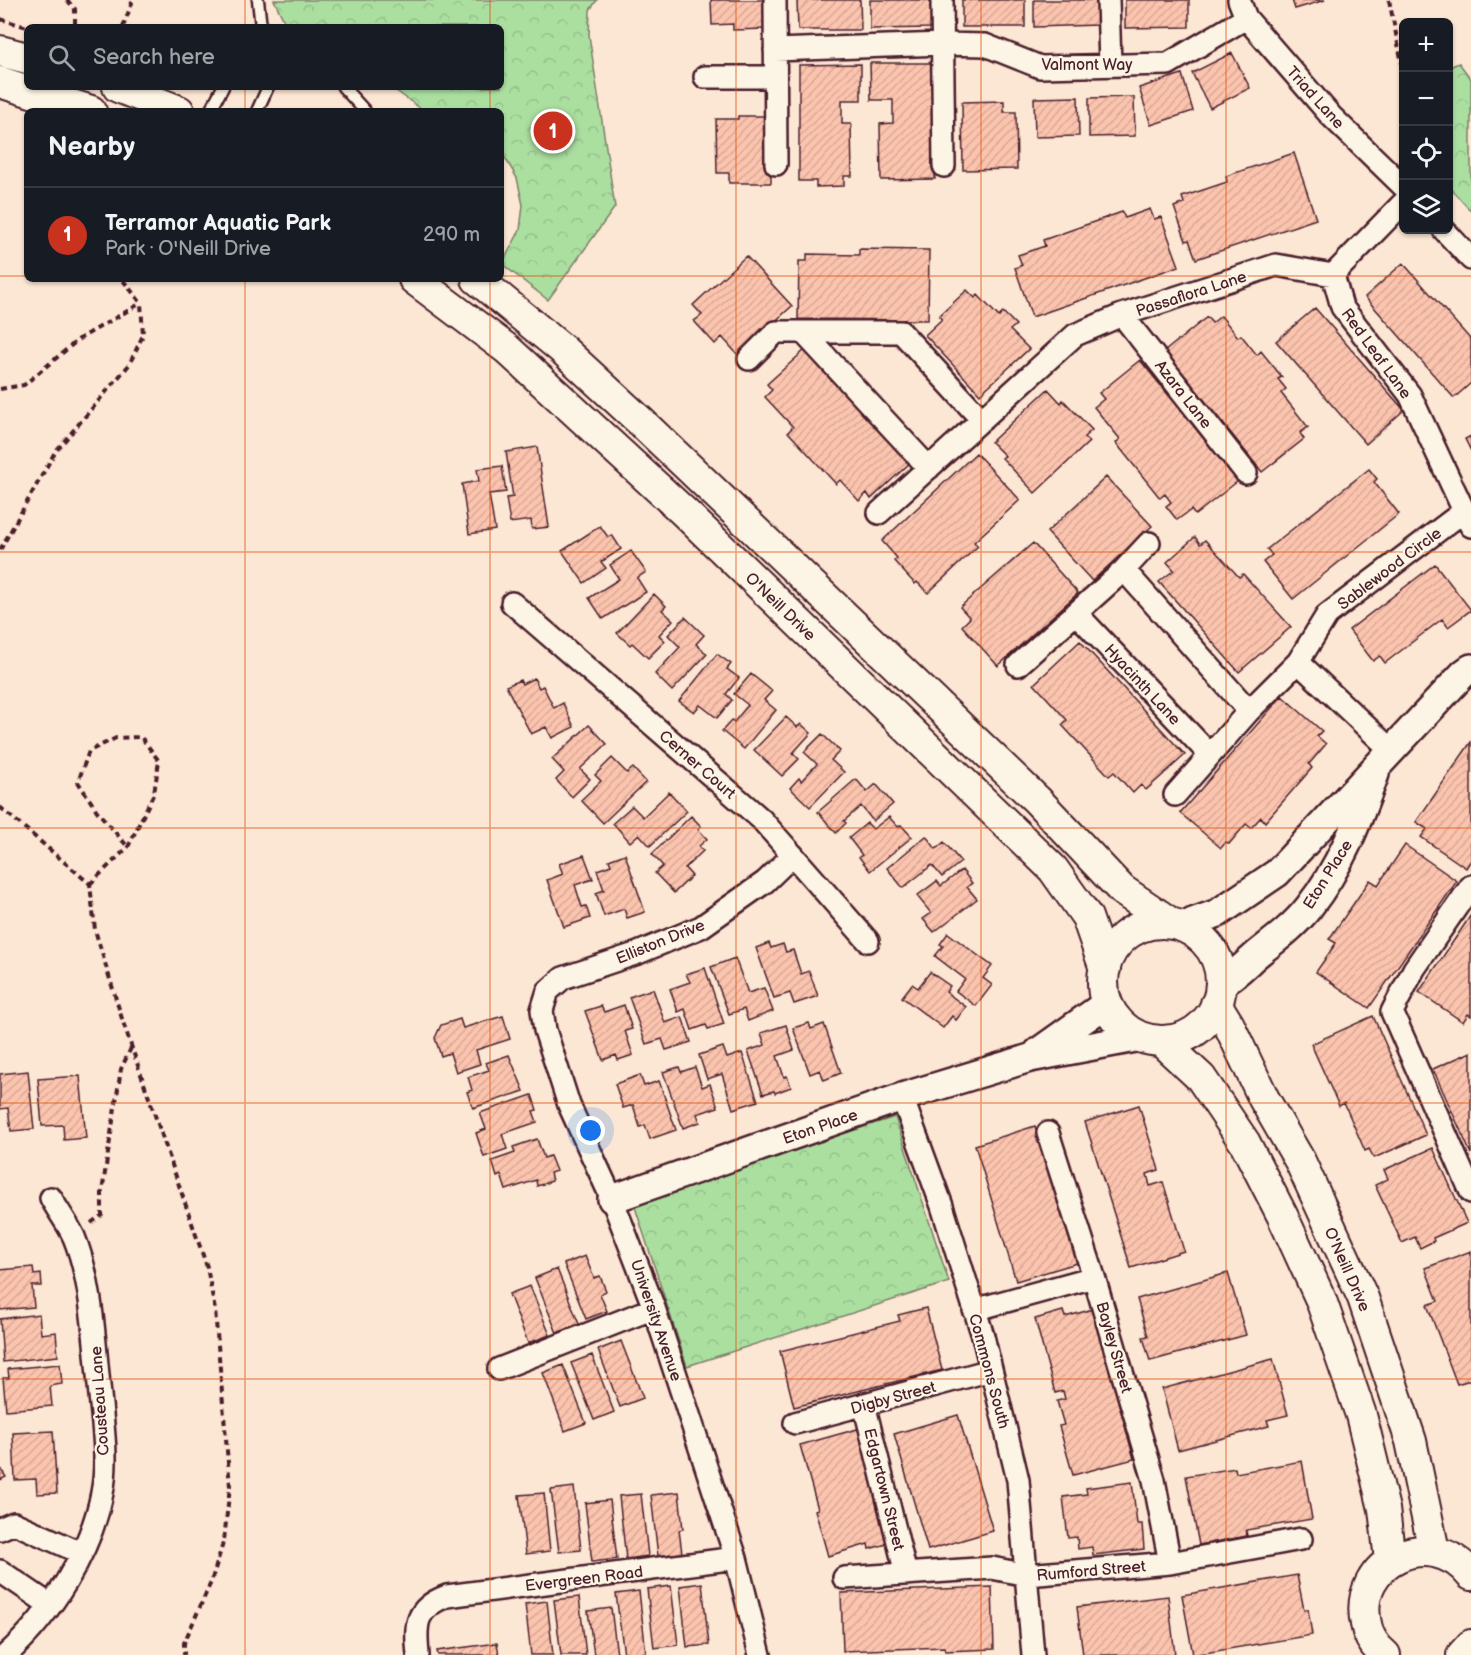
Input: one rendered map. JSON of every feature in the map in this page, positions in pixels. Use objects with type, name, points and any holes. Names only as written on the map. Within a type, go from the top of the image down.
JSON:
[{"type":"main road","points":[[0,51],[24,57]]},
{"type":"main road","points":[[0,81],[24,89]]},
{"type":"main road","points":[[27,90],[82,108]]},
{"type":"main road","points":[[126,90],[171,108]]},
{"type":"main road","name":"O'Neill Drive","points":[[418,282],[507,349],[558,395],[684,512],[1053,869],[1087,917],[1105,969],[1103,983],[1107,1004]]},
{"type":"main road","name":"O'Neill Drive","points":[[481,282],[562,349],[639,420],[1037,800],[1122,890],[1178,926],[1203,939],[1211,949],[1219,964],[1219,993],[1229,1025],[1264,1099],[1300,1161],[1363,1298],[1411,1441],[1434,1551]]},
{"type":"main road","points":[[1105,969],[1112,951],[1125,937],[1146,925],[1178,926]]},
{"type":"main road","points":[[1151,1039],[1180,1038],[1196,1031],[1204,1024],[1219,993]]},
{"type":"main road","points":[[1107,1004],[1115,1017],[1131,1032],[1151,1039],[1201,1078],[1245,1143],[1282,1215],[1321,1300],[1360,1415],[1384,1509],[1390,1560]]},
{"type":"main road","points":[[1385,1655],[1368,1633],[1363,1613],[1366,1593],[1375,1575],[1390,1560],[1419,1550],[1434,1551],[1450,1557],[1469,1569]]},
{"type":"street","points":[[775,0],[776,164]]},
{"type":"street","points":[[942,0],[944,166]]},
{"type":"street","points":[[1108,0],[1110,65]]},
{"type":"street","name":"Valmont Way","points":[[775,50],[943,44],[986,45],[1040,67],[1168,64],[1243,9]]},
{"type":"street","name":"Triad Lane","points":[[1243,9],[1331,116],[1399,182]]},
{"type":"street","points":[[705,77],[775,77]]},
{"type":"street","points":[[1333,275],[1399,207]]},
{"type":"street","points":[[1448,234],[1471,259]]},
{"type":"street","name":"Passaflora Lane","points":[[879,513],[1075,335],[1122,315],[1276,265],[1333,275]]},
{"type":"street","name":"Red Leaf Lane","points":[[1333,275],[1341,307],[1410,396],[1468,519]]},
{"type":"street","name":"Azara Lane","points":[[1122,315],[1246,473]]},
{"type":"street","points":[[749,359],[776,332],[901,332],[982,420]]},
{"type":"street","points":[[803,332],[929,468]]},
{"type":"street","name":"Sablewood Circle","points":[[1175,795],[1249,711],[1298,662],[1327,615],[1468,519]]},
{"type":"street","points":[[1018,665],[1124,570],[1149,543]]},
{"type":"street","points":[[1124,570],[1249,711]]},
{"type":"street","name":"Cerner Court","points":[[512,603],[760,819],[868,941]]},
{"type":"street","name":"Hyacinth Lane","points":[[1076,613],[1210,754]]},
{"type":"street","points":[[1298,662],[1384,759]]},
{"type":"street","name":"Eton Place","points":[[1178,926],[1218,913],[1277,873],[1471,668]]},
{"type":"street","name":"Eton Place","points":[[1219,993],[1232,977],[1259,952],[1280,937],[1309,908],[1356,826],[1384,759]]},
{"type":"street","name":"Elliston Drive","points":[[548,991],[563,978],[638,953],[701,927],[765,882],[794,855]]},
{"type":"street","points":[[1471,886],[1414,969],[1392,1012],[1471,1192]]},
{"type":"street","name":"University Avenue","points":[[548,991],[542,1010],[545,1030],[569,1105],[612,1199],[654,1308],[736,1558],[760,1655]]},
{"type":"street","name":"Eton Place","points":[[1030,1058],[1107,1004]]},
{"type":"street","name":"Eton Place","points":[[612,1199],[902,1097],[1030,1058],[1151,1039]]},
{"type":"street","name":"Commons South","points":[[902,1097],[942,1206],[974,1310],[1018,1480],[1033,1655]]},
{"type":"street","name":"Bayley Street","points":[[1048,1133],[1094,1277],[1154,1480],[1170,1563]]},
{"type":"street","name":"Cousteau Lane","points":[[6,1655],[25,1638],[67,1581],[93,1526],[103,1492],[105,1442],[95,1342],[84,1271],[73,1237],[51,1198]]},
{"type":"street","points":[[974,1310],[1094,1277]]},
{"type":"street","points":[[498,1369],[654,1308]]},
{"type":"street","name":"Digby Street","points":[[795,1423],[991,1371]]},
{"type":"street","name":"Edgartown Street","points":[[864,1404],[906,1574]]},
{"type":"street","points":[[0,1528],[14,1523],[81,1553]]},
{"type":"street","name":"Rumford Street","points":[[843,1578],[992,1568],[1027,1575],[1170,1563],[1301,1539]]},
{"type":"street","name":"Evergreen Road","points":[[418,1655],[416,1634],[420,1614],[432,1602],[447,1596],[736,1558]]},
{"type":"street","points":[[0,1571],[50,1605]]},
{"type":"lane","points":[[258,0],[261,24]]},
{"type":"lane","points":[[212,108],[221,90]]},
{"type":"lane","points":[[258,108],[267,90]]},
{"type":"lane","points":[[346,90],[362,108]]},
{"type":"path","points":[[67,0],[75,9],[75,24]]},
{"type":"path","points":[[124,24],[133,0]]},
{"type":"path","points":[[1389,0],[1404,72]]},
{"type":"path","points":[[0,19],[24,26]]},
{"type":"path","points":[[0,550],[55,452],[129,365],[143,335],[141,303],[124,282]]},
{"type":"path","points":[[0,389],[24,385],[79,339],[141,303]]},
{"type":"path","points":[[90,884],[128,847],[154,793],[159,761],[141,737],[116,738],[89,751],[78,782],[98,811],[128,847]]},
{"type":"path","points":[[0,807],[90,884],[95,930],[131,1047],[207,1267],[216,1322],[230,1486],[224,1540],[211,1582],[184,1643],[184,1655]]},
{"type":"path","points":[[73,1237],[102,1215],[102,1192],[121,1069],[131,1047]]},
{"type":"green space","points":[[274,0],[597,0],[590,10],[589,35],[615,207],[548,300],[504,266],[504,260],[520,230],[523,205],[517,178],[504,156],[504,108],[420,108],[395,90],[504,90],[504,24],[286,24]]},
{"type":"green space","points":[[1459,63],[1471,79],[1471,211],[1453,191],[1453,65]]},
{"type":"green space","points":[[895,1117],[949,1282],[687,1366],[633,1201]]},
{"type":"building","points":[[711,0],[765,0],[765,29],[733,30],[733,24],[712,25]]},
{"type":"building","points":[[797,0],[860,0],[861,30],[798,30]]},
{"type":"building","points":[[870,0],[932,0],[933,28],[870,29]]},
{"type":"building","points":[[962,0],[1025,0],[1025,27],[962,27]]},
{"type":"building","points":[[1034,0],[1097,0],[1098,25],[1034,27]]},
{"type":"building","points":[[1125,0],[1189,0],[1189,27],[1125,28]]},
{"type":"building","points":[[1292,0],[1325,0],[1295,9]]},
{"type":"building","points":[[1232,53],[1250,88],[1210,108],[1192,73]]},
{"type":"building","points":[[870,63],[933,63],[935,179],[881,180],[880,124],[893,123],[893,100],[871,100]]},
{"type":"building","points":[[861,64],[861,100],[842,100],[842,124],[851,124],[852,176],[844,176],[844,186],[816,187],[816,181],[799,181],[799,65]]},
{"type":"building","points":[[1182,74],[1193,111],[1151,125],[1139,88]]},
{"type":"building","points":[[1078,97],[1079,136],[1035,137],[1034,98]]},
{"type":"building","points":[[1134,97],[1135,136],[1089,137],[1089,98]]},
{"type":"building","points":[[1004,101],[1004,112],[1016,112],[1017,169],[963,170],[962,102]]},
{"type":"building","points":[[738,116],[770,116],[771,183],[729,183],[729,173],[717,173],[716,119],[738,119]]},
{"type":"building","points":[[1294,153],[1316,219],[1196,259],[1189,240],[1186,241],[1174,207],[1184,203],[1182,197],[1227,182],[1226,176]]},
{"type":"building","points":[[1150,209],[1154,219],[1161,217],[1179,266],[1032,317],[1015,268],[1022,265],[1018,255],[1045,246],[1043,240],[1122,212],[1125,218]]},
{"type":"building","points":[[859,249],[929,250],[928,320],[798,319],[799,261],[807,261],[807,254],[859,255]]},
{"type":"building","points":[[746,256],[792,306],[738,355],[722,337],[715,344],[694,321],[702,315],[693,305]]},
{"type":"building","points":[[1403,263],[1471,340],[1471,383],[1454,398],[1365,297]]},
{"type":"building","points":[[967,290],[975,298],[978,295],[999,317],[1003,312],[1016,325],[1010,330],[1029,349],[980,394],[925,335],[942,319],[939,316]]},
{"type":"building","points":[[1315,308],[1404,410],[1366,444],[1276,341]]},
{"type":"building","points":[[1221,316],[1238,337],[1241,335],[1257,355],[1261,351],[1282,377],[1278,379],[1286,389],[1281,393],[1308,427],[1300,433],[1304,439],[1262,472],[1165,351],[1207,317],[1212,323]]},
{"type":"building","points":[[806,349],[911,462],[871,499],[867,493],[859,501],[840,480],[836,484],[788,432],[793,427],[765,397],[772,390],[767,384]]},
{"type":"building","points":[[1140,360],[1238,481],[1195,515],[1191,510],[1177,520],[1166,506],[1171,502],[1165,494],[1160,498],[1116,443],[1120,439],[1094,407],[1104,399],[1099,393]]},
{"type":"building","points":[[1048,389],[1061,403],[1063,400],[1092,430],[1084,437],[1089,442],[1035,493],[1002,458],[1005,456],[991,442]]},
{"type":"building","points":[[1471,436],[1471,451],[1465,439]]},
{"type":"building","points":[[537,447],[549,527],[532,529],[531,520],[510,523],[506,498],[513,497],[506,452]]},
{"type":"building","points":[[976,453],[1020,500],[974,542],[978,546],[928,593],[917,582],[915,584],[894,561],[897,558],[882,541]]},
{"type":"building","points":[[502,466],[506,492],[489,494],[495,530],[469,534],[462,484],[479,481],[477,469]]},
{"type":"building","points":[[1369,469],[1377,479],[1374,482],[1399,514],[1293,599],[1263,562],[1272,555],[1267,549]]},
{"type":"building","points":[[1106,477],[1152,526],[1092,581],[1047,532]]},
{"type":"building","points":[[600,526],[608,537],[612,535],[621,549],[601,562],[606,568],[584,583],[562,551]]},
{"type":"building","points":[[1195,537],[1200,544],[1205,540],[1239,577],[1243,574],[1291,627],[1239,672],[1159,582],[1174,570],[1167,562]]},
{"type":"building","points":[[1033,543],[1078,593],[998,666],[962,626],[970,618],[960,607]]},
{"type":"building","points":[[631,551],[646,572],[637,578],[646,592],[603,619],[589,598],[619,579],[610,565]]},
{"type":"building","points":[[1435,564],[1471,610],[1448,627],[1442,619],[1385,663],[1380,656],[1373,661],[1349,630]]},
{"type":"building","points":[[654,594],[666,606],[662,610],[673,620],[659,635],[665,641],[648,658],[617,633]]},
{"type":"building","points":[[685,617],[704,635],[696,644],[707,654],[672,691],[655,674],[680,647],[668,635]]},
{"type":"building","points":[[1080,641],[1185,755],[1146,790],[1141,785],[1133,793],[1114,772],[1109,776],[1062,725],[1067,720],[1034,684]]},
{"type":"building","points":[[717,654],[731,664],[727,669],[739,678],[726,694],[732,700],[717,718],[700,705],[694,712],[679,701]]},
{"type":"building","points":[[751,674],[772,691],[764,700],[776,710],[744,749],[722,731],[732,720],[734,722],[748,705],[734,694]]},
{"type":"building","points":[[534,678],[539,688],[543,686],[554,708],[563,703],[574,727],[552,738],[546,727],[531,734],[506,686],[520,680],[522,684]]},
{"type":"building","points":[[1282,696],[1322,731],[1317,736],[1326,744],[1309,764],[1312,768],[1265,822],[1261,817],[1251,828],[1246,824],[1229,844],[1226,842],[1221,848],[1180,813]]},
{"type":"building","points":[[786,717],[797,727],[801,724],[811,733],[793,753],[799,759],[782,776],[754,750]]},
{"type":"building","points":[[589,725],[607,744],[580,769],[590,779],[572,797],[556,780],[564,772],[552,759]]},
{"type":"building","points":[[822,734],[840,751],[831,760],[844,772],[810,807],[790,788],[799,778],[801,781],[817,764],[804,752]]},
{"type":"building","points":[[1471,742],[1471,860],[1466,868],[1421,837],[1427,829],[1416,822]]},
{"type":"building","points":[[612,758],[627,773],[633,768],[646,782],[603,823],[581,800],[601,781],[595,775]]},
{"type":"building","points":[[856,779],[867,792],[876,784],[893,804],[873,821],[861,806],[844,821],[846,823],[836,833],[818,812]]},
{"type":"building","points":[[669,792],[687,811],[650,846],[639,834],[630,842],[613,823],[632,806],[643,817]]},
{"type":"building","points":[[691,816],[701,826],[698,829],[707,839],[699,846],[703,851],[685,868],[692,876],[674,893],[655,873],[663,866],[652,854]]},
{"type":"building","points":[[889,817],[898,827],[901,825],[912,837],[870,871],[859,857],[862,855],[849,838],[867,823],[873,829]]},
{"type":"building","points":[[926,836],[936,849],[944,842],[961,862],[942,877],[932,865],[903,888],[887,868]]},
{"type":"building","points":[[1405,845],[1457,881],[1369,1008],[1316,972],[1336,943],[1329,939],[1370,880],[1378,885]]},
{"type":"building","points":[[625,854],[645,912],[627,918],[624,909],[604,916],[596,893],[604,890],[597,870],[611,865],[609,860]]},
{"type":"building","points":[[584,855],[593,879],[575,885],[582,907],[586,906],[590,918],[564,927],[547,880],[563,874],[559,864]]},
{"type":"building","points":[[962,870],[972,883],[967,887],[977,899],[934,932],[923,919],[931,913],[917,896],[937,881],[941,886]]},
{"type":"building","points":[[1471,915],[1471,1016],[1468,1014],[1463,1022],[1419,992]]},
{"type":"building","points":[[948,933],[992,966],[983,978],[992,985],[976,1006],[956,991],[965,979],[935,956],[943,946],[940,944]]},
{"type":"building","points":[[769,943],[771,948],[783,944],[786,952],[793,950],[801,974],[809,971],[818,996],[794,1004],[790,993],[774,998],[756,948]]},
{"type":"building","points":[[735,958],[748,993],[764,988],[773,1011],[748,1021],[744,1009],[729,1014],[711,967]]},
{"type":"building","points":[[705,968],[724,1024],[708,1029],[706,1025],[692,1030],[685,1009],[678,1012],[670,989],[690,982],[686,974]]},
{"type":"building","points":[[930,972],[950,986],[946,992],[966,1007],[956,1020],[952,1016],[943,1028],[902,997],[912,984],[918,988]]},
{"type":"building","points":[[653,989],[665,1023],[682,1017],[691,1042],[666,1050],[662,1039],[646,1044],[629,997]]},
{"type":"building","points":[[624,1005],[632,1029],[625,1031],[633,1055],[618,1060],[616,1055],[603,1060],[585,1011],[601,1006],[604,1012]]},
{"type":"building","points":[[503,1016],[510,1039],[476,1050],[480,1064],[456,1072],[450,1053],[441,1056],[435,1038],[441,1025],[460,1019],[463,1028]]},
{"type":"building","points":[[1373,1016],[1426,1135],[1374,1158],[1369,1149],[1365,1151],[1344,1103],[1339,1106],[1311,1044]]},
{"type":"building","points":[[809,1023],[811,1029],[824,1024],[841,1073],[824,1080],[820,1070],[810,1074],[793,1028]]},
{"type":"building","points":[[786,1025],[794,1050],[777,1056],[784,1077],[787,1076],[791,1087],[775,1093],[774,1091],[763,1094],[748,1051],[765,1045],[761,1033]]},
{"type":"building","points":[[723,1047],[727,1058],[742,1053],[758,1101],[733,1109],[722,1074],[707,1079],[699,1055]]},
{"type":"building","points":[[1471,1052],[1471,1154],[1433,1069]]},
{"type":"building","points":[[509,1055],[524,1091],[473,1108],[467,1092],[472,1090],[468,1077],[489,1070],[486,1063]]},
{"type":"building","points":[[679,1067],[681,1072],[695,1067],[702,1087],[710,1084],[718,1107],[697,1114],[700,1122],[683,1128],[663,1072]]},
{"type":"building","points":[[28,1071],[34,1129],[11,1131],[8,1108],[0,1109],[0,1074]]},
{"type":"building","points":[[640,1075],[644,1086],[659,1081],[676,1130],[650,1139],[645,1125],[640,1127],[633,1105],[623,1108],[615,1084]]},
{"type":"building","points":[[80,1076],[86,1138],[64,1140],[63,1125],[42,1126],[38,1079]]},
{"type":"building","points":[[532,1095],[537,1110],[533,1111],[537,1122],[502,1134],[507,1149],[484,1157],[476,1133],[486,1129],[480,1113]]},
{"type":"building","points":[[1139,1105],[1159,1170],[1147,1174],[1150,1186],[1163,1182],[1184,1251],[1131,1268],[1085,1122]]},
{"type":"building","points":[[1035,1126],[1077,1263],[1016,1281],[975,1145]]},
{"type":"building","points":[[537,1139],[544,1158],[550,1156],[556,1171],[550,1173],[552,1181],[537,1186],[536,1180],[506,1190],[501,1175],[497,1177],[492,1161],[515,1153],[513,1147]]},
{"type":"building","points":[[1433,1148],[1467,1223],[1433,1238],[1434,1241],[1420,1248],[1415,1237],[1402,1243],[1375,1185],[1388,1179],[1384,1170]]},
{"type":"building","points":[[1471,1251],[1471,1383],[1470,1380],[1457,1384],[1427,1305],[1438,1301],[1425,1268]]},
{"type":"building","points":[[585,1256],[594,1278],[600,1276],[606,1291],[600,1294],[607,1311],[586,1319],[564,1264]]},
{"type":"building","points":[[33,1267],[34,1275],[41,1274],[42,1286],[32,1286],[34,1307],[0,1310],[0,1270]]},
{"type":"building","points":[[557,1269],[579,1324],[557,1333],[535,1278]]},
{"type":"building","points":[[1228,1273],[1246,1335],[1150,1361],[1143,1337],[1148,1336],[1137,1299]]},
{"type":"building","points":[[530,1286],[550,1335],[528,1343],[509,1294]]},
{"type":"building","points":[[926,1308],[942,1370],[794,1407],[780,1351],[900,1321],[898,1315]]},
{"type":"building","points":[[1093,1309],[1134,1459],[1073,1475],[1059,1426],[1064,1425],[1057,1401],[1065,1399],[1063,1391],[1055,1393],[1035,1319],[1063,1311],[1065,1317]]},
{"type":"building","points":[[39,1314],[41,1334],[56,1332],[58,1356],[3,1362],[0,1319]]},
{"type":"building","points":[[621,1341],[643,1398],[620,1407],[598,1350]]},
{"type":"building","points":[[592,1355],[614,1412],[594,1420],[571,1363]]},
{"type":"building","points":[[1273,1359],[1288,1415],[1267,1420],[1269,1426],[1178,1450],[1162,1389]]},
{"type":"building","points":[[60,1364],[62,1384],[50,1386],[52,1406],[6,1410],[3,1378],[9,1378],[8,1369]]},
{"type":"building","points":[[563,1365],[586,1423],[565,1431],[543,1373]]},
{"type":"building","points":[[958,1415],[993,1531],[928,1550],[894,1434]]},
{"type":"building","points":[[861,1428],[894,1542],[869,1549],[868,1544],[828,1556],[800,1445]]},
{"type":"building","points":[[53,1431],[57,1493],[37,1494],[36,1479],[15,1480],[13,1433]]},
{"type":"building","points":[[1302,1461],[1312,1519],[1246,1530],[1247,1536],[1199,1545],[1186,1476],[1235,1468],[1236,1473]]},
{"type":"building","points":[[0,1468],[6,1477],[0,1480]]},
{"type":"building","points":[[1132,1482],[1137,1524],[1142,1524],[1144,1549],[1093,1555],[1092,1547],[1078,1549],[1077,1537],[1068,1538],[1063,1497],[1087,1494],[1086,1488]]},
{"type":"building","points":[[574,1487],[581,1550],[559,1552],[551,1490]]},
{"type":"building","points":[[679,1492],[683,1529],[679,1530],[682,1553],[658,1556],[651,1495]]},
{"type":"building","points":[[544,1493],[550,1551],[526,1554],[519,1495]]},
{"type":"building","points":[[641,1494],[648,1556],[626,1559],[619,1496]]},
{"type":"building","points":[[610,1500],[617,1559],[592,1562],[585,1503]]},
{"type":"building","points":[[1297,1575],[1304,1610],[1308,1609],[1312,1635],[1193,1655],[1182,1595]]},
{"type":"building","points":[[702,1583],[709,1645],[687,1647],[680,1586]]},
{"type":"building","points":[[671,1586],[678,1645],[654,1648],[647,1589]]},
{"type":"building","points":[[992,1587],[994,1649],[945,1651],[944,1647],[843,1651],[841,1593]]},
{"type":"building","points":[[639,1591],[646,1653],[624,1655],[616,1594]]},
{"type":"building","points":[[1168,1596],[1175,1655],[1083,1655],[1077,1607]]},
{"type":"building","points":[[579,1597],[586,1655],[561,1655],[554,1600]]},
{"type":"building","points":[[547,1601],[553,1655],[531,1655],[525,1604]]},
{"type":"building","points":[[611,1608],[617,1655],[594,1655],[588,1611]]},
{"type":"building","points":[[497,1643],[499,1655],[438,1655],[437,1651]]},
{"type":"place","name":"Terramor Aquatic Park","points":[[553,131]]}]
